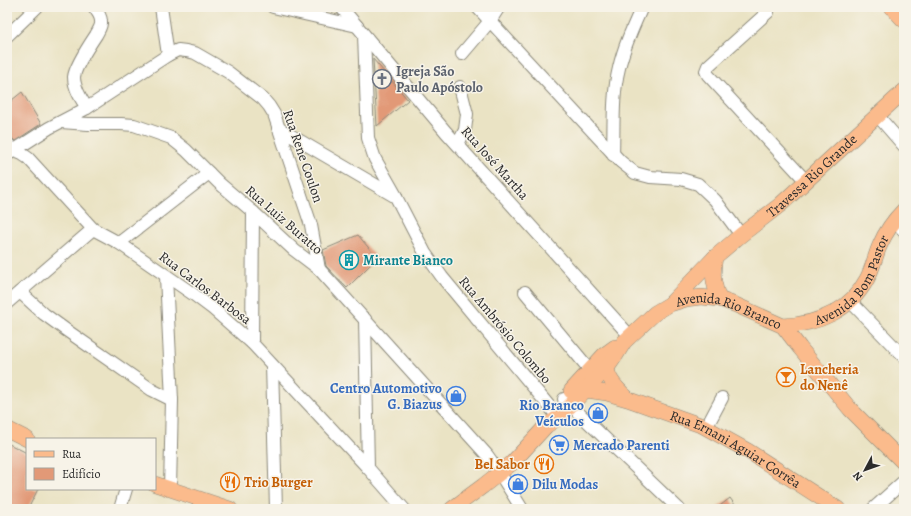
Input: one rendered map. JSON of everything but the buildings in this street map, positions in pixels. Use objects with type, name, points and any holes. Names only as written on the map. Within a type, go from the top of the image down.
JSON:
[{"type":"highway","points":[[893,7],[904,19]]},
{"type":"main road","name":"Travessa Rio Grande","points":[[670,304],[715,257],[780,205],[904,91]]},
{"type":"main road","name":"Avenida Bom Pastor","points":[[783,326],[798,325],[825,318],[850,301],[858,293],[866,280],[887,231],[901,220]]},
{"type":"main road","points":[[715,257],[713,279],[719,299]]},
{"type":"main road","name":"Avenida Rio Branco","points":[[467,509],[490,491],[512,463],[557,414],[590,370],[604,355],[623,341],[654,313],[670,304],[686,298],[701,297],[719,299],[783,326],[850,409],[904,463]]},
{"type":"main road","name":"Avenida Rio Branco","points":[[567,402],[586,390],[607,368],[623,341]]},
{"type":"main road","name":"Rua Ernani Aguiar Corrêa","points":[[607,368],[614,385],[627,399]]},
{"type":"main road","name":"Rua Ernani Aguiar Corrêa","points":[[586,390],[607,393],[627,399],[703,426],[748,451],[838,509]]},
{"type":"main road","points":[[7,429],[26,438]]},
{"type":"main road","name":"Avenida Rio Branco","points":[[452,509],[483,486],[501,476]]},
{"type":"main road","points":[[156,484],[230,509]]},
{"type":"street","points":[[7,36],[36,7]]},
{"type":"street","points":[[87,108],[79,95],[74,76],[78,65],[100,28],[101,21],[94,7]]},
{"type":"street","points":[[161,7],[168,55]]},
{"type":"street","points":[[272,7],[361,30]]},
{"type":"street","name":"Rua José Martha","points":[[341,7],[623,341]]},
{"type":"street","points":[[477,7],[621,162],[635,174],[650,177],[681,179],[698,184],[715,200],[741,235]]},
{"type":"street","points":[[462,54],[490,22],[499,7]]},
{"type":"street","points":[[614,155],[614,107],[618,69],[626,42],[642,7]]},
{"type":"street","points":[[767,7],[768,12],[708,66],[706,71],[708,76],[806,181]]},
{"type":"street","name":"Rua Ambrósio Colombo","points":[[361,30],[368,138],[375,159],[425,253],[442,277],[557,414]]},
{"type":"street","name":"Rua Rene Coulon","points":[[61,122],[87,108],[168,55],[178,50],[195,53],[228,72],[263,99],[274,114],[311,225],[319,269]]},
{"type":"street","points":[[458,144],[465,130],[468,114],[460,87]]},
{"type":"street","points":[[877,115],[904,146]]},
{"type":"street","points":[[9,149],[61,122]]},
{"type":"street","name":"Rua Luiz Buratto","points":[[61,122],[134,125],[171,138],[186,150],[219,183],[294,250],[319,269],[487,455],[522,509]]},
{"type":"street","points":[[278,128],[396,197]]},
{"type":"street","name":"Rua Carlos Barbosa","points":[[9,149],[28,158],[93,229],[119,242],[193,294],[213,309],[252,343],[404,509]]},
{"type":"street","points":[[119,242],[209,173]]},
{"type":"street","points":[[252,343],[253,212]]},
{"type":"street","points":[[7,303],[93,229]]},
{"type":"street","points":[[166,276],[172,400],[170,489]]},
{"type":"street","points":[[20,292],[44,314],[66,330],[152,390],[172,400]]},
{"type":"street","points":[[525,292],[590,370]]},
{"type":"street","points":[[850,301],[904,357]]},
{"type":"street","points":[[365,319],[368,468]]},
{"type":"street","points":[[272,365],[276,509]]},
{"type":"street","points":[[706,428],[722,398]]},
{"type":"street","points":[[567,402],[679,509]]},
{"type":"street","points":[[873,509],[904,480]]},
{"type":"street","points":[[120,509],[126,490]]},
{"type":"place","name":"Igreja São Paulo Apóstolo","points":[[382,79]]},
{"type":"place","name":"Mirante Bianco","points":[[349,260]]},
{"type":"place","name":"Lancheria do Nenê","points":[[786,377]]},
{"type":"place","name":"Centro Automotivo G. Biazus","points":[[456,396]]},
{"type":"place","name":"Rio Branco Veículos","points":[[598,413]]},
{"type":"place","name":"Mercado Parenti","points":[[559,445]]},
{"type":"place","name":"Bel Sabor","points":[[544,464]]},
{"type":"place","name":"Trio Burger","points":[[230,482]]},
{"type":"place","name":"Dilu Modas","points":[[518,484]]}]
